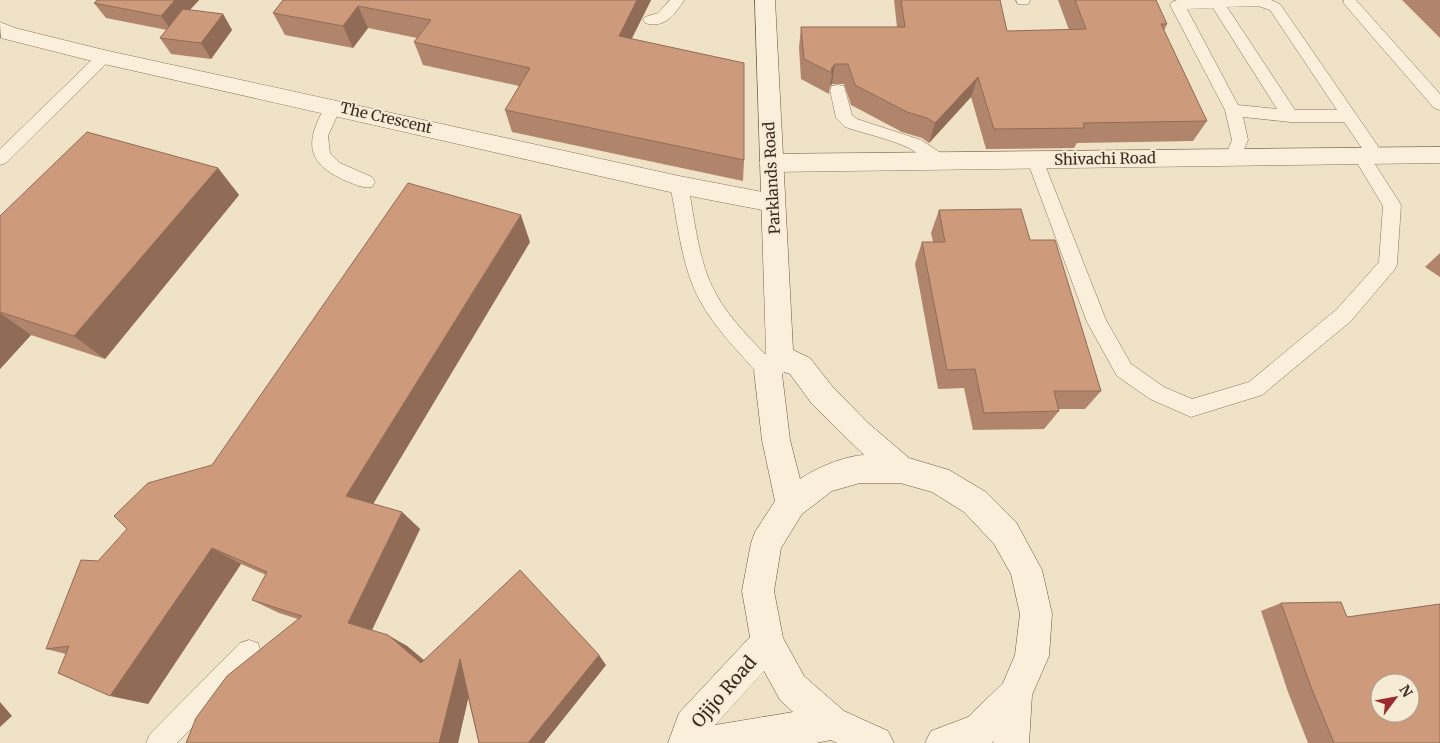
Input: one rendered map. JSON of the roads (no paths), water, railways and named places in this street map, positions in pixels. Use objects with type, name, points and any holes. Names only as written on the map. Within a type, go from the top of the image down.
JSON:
[{"type":"street","name":"Parklands Road","points":[[765,0],[773,203],[776,440],[791,504]]},
{"type":"street","name":"The Crescent","points":[[0,28],[8,33],[104,57],[333,106],[680,185],[773,203]]},
{"type":"street","name":"Shivachi Road","points":[[771,163],[1440,155]]},
{"type":"street","points":[[774,364],[800,366],[822,395],[850,424],[900,469]]},
{"type":"street","points":[[874,743],[832,723],[792,688],[767,643],[758,591],[766,543],[791,504],[823,480],[860,469],[900,469],[939,480],[975,502],[1005,533],[1026,570],[1036,614],[1032,656],[1015,696],[1011,743]]},
{"type":"street","name":"Ojijo Road","points":[[686,743],[691,725],[767,643]]},
{"type":"street","points":[[943,743],[979,731],[1015,696]]},
{"type":"street","name":"Ojijo Road","points":[[710,743],[832,723]]},
{"type":"lane","points":[[650,20],[661,19],[668,15],[677,0]]},
{"type":"lane","points":[[1035,160],[1097,322],[1124,370],[1157,393],[1191,408],[1255,389],[1344,315],[1388,264],[1392,205],[1350,116],[1275,7],[1260,1],[1177,5],[1232,110],[1240,140],[1233,157]]},
{"type":"lane","points":[[1350,2],[1440,104]]},
{"type":"lane","points":[[1217,3],[1290,116]]},
{"type":"lane","points":[[0,159],[104,57]]},
{"type":"lane","points":[[838,90],[844,118],[851,123],[915,144],[941,161]]},
{"type":"lane","points":[[333,106],[319,139],[321,155],[333,167],[366,182]]},
{"type":"lane","points":[[1232,110],[1290,116],[1350,116]]},
{"type":"lane","points":[[680,185],[696,263],[707,296],[728,327],[774,364]]},
{"type":"lane","points":[[159,743],[249,652]]}]
